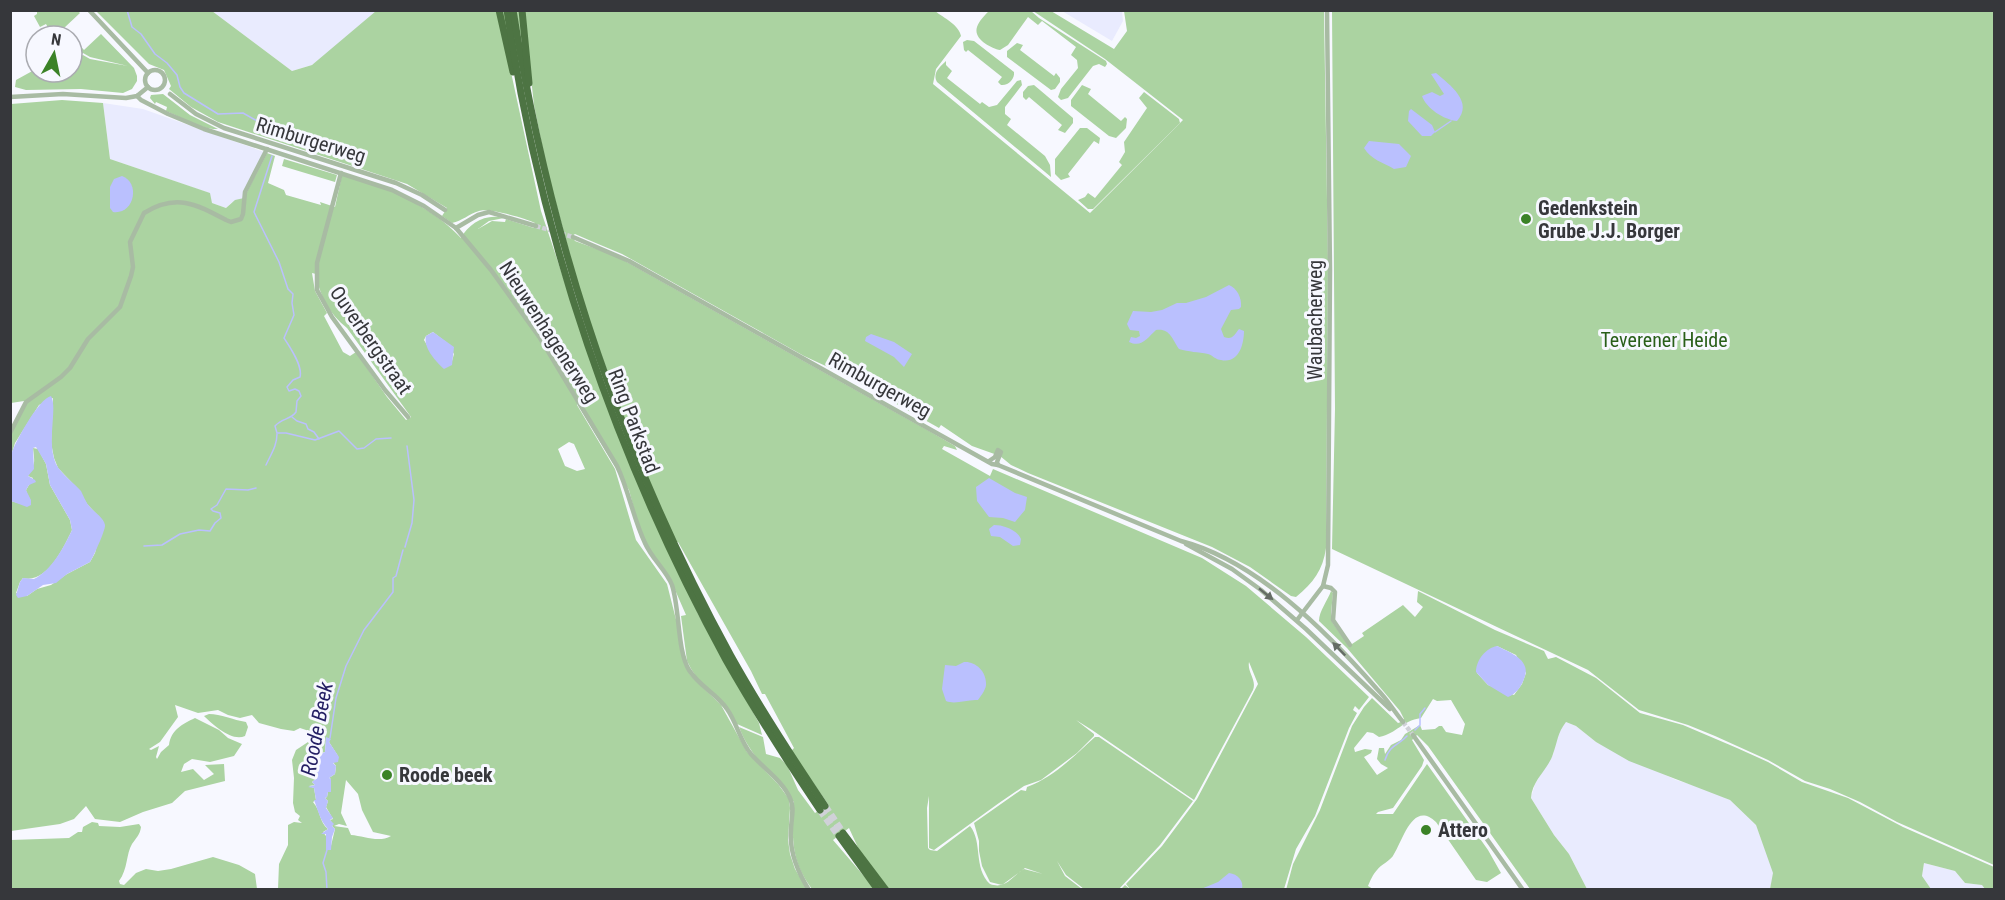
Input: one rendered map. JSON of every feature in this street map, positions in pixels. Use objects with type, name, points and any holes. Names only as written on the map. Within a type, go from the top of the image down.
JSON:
[{"type":"highway","points":[[499,10],[510,62],[526,105]]},
{"type":"highway","name":"Ring Parkstad","points":[[507,10],[542,192],[571,295],[629,457],[675,559],[726,660],[770,734],[823,808]]},
{"type":"highway","name":"Ring Parkstad","points":[[513,10],[526,105]]},
{"type":"highway","points":[[522,10],[528,70],[526,105]]},
{"type":"highway","points":[[878,890],[841,835],[886,890]]},
{"type":"street","points":[[89,10],[148,73]]},
{"type":"street","name":"Waubacherweg","points":[[1297,620],[1323,586],[1328,565],[1330,270],[1327,10]]},
{"type":"street","points":[[159,71],[164,80],[161,87],[157,89],[148,87],[145,80],[148,73],[159,71]]},
{"type":"street","points":[[10,98],[63,94],[126,98],[137,96],[148,87]]},
{"type":"street","name":"Rimburgerweg","points":[[170,94],[196,114],[224,128],[396,183],[422,195],[445,210]]},
{"type":"street","name":"Nieuwenhagenerweg","points":[[137,96],[168,114],[406,196],[456,228],[491,270],[540,338],[617,466],[646,547],[672,585],[688,669],[699,683],[724,705],[746,747],[783,787],[790,798],[792,852],[809,890]]},
{"type":"street","points":[[10,433],[26,402],[70,368],[88,339],[120,307],[133,267],[130,242],[144,213],[170,202],[182,202],[197,205],[231,222],[241,219],[245,192],[267,149]]},
{"type":"street","name":"Ouverbergstraat","points":[[341,172],[318,263],[317,290],[332,317],[385,390],[408,417]]},
{"type":"street","points":[[456,228],[478,215],[489,212],[536,226]]},
{"type":"street","name":"Rimburgerweg","points":[[573,237],[629,261],[992,464],[1214,553],[1259,578],[1301,613],[1378,689],[1394,711]]},
{"type":"street","points":[[989,461],[999,451],[998,465]]},
{"type":"street","name":"Rimburgerweg","points":[[1181,540],[1247,579],[1297,620],[1394,711]]},
{"type":"street","points":[[1323,586],[1335,592],[1333,621],[1350,645]]},
{"type":"street","points":[[1394,711],[1402,722]]},
{"type":"street","points":[[1413,735],[1522,890]]},
{"type":"shaded area","points":[[212,11],[387,11],[312,65],[292,71]]},
{"type":"shaded area","points":[[1062,11],[1122,11],[1123,21],[1112,41]]},
{"type":"shaded area","points":[[103,103],[143,109],[267,153],[244,198],[231,203],[226,208],[212,203],[209,193],[110,159]]},
{"type":"shaded area","points":[[1566,722],[1576,726],[1596,742],[1676,780],[1703,788],[1730,800],[1756,825],[1774,873],[1770,889],[1587,889],[1569,854],[1531,798],[1535,784],[1553,755],[1558,732]]},
{"type":"shaded area","points":[[1924,863],[1955,871],[1965,883],[1982,885],[1985,889],[1931,889],[1922,876]]},
{"type":"green space","points":[[37,11],[78,11],[80,13],[68,24],[38,24],[34,16]]},
{"type":"green space","points":[[96,11],[212,11],[292,71],[312,65],[376,11],[505,11],[509,63],[541,211],[593,367],[698,614],[759,723],[762,735],[737,724],[721,705],[747,752],[789,799],[790,854],[795,869],[807,889],[278,889],[279,864],[288,845],[288,825],[294,822],[302,823],[298,820],[300,816],[295,812],[293,803],[292,760],[296,750],[311,740],[307,737],[306,730],[300,728],[294,731],[259,723],[252,715],[240,718],[218,710],[198,713],[175,705],[178,717],[160,742],[149,749],[159,746],[157,759],[169,745],[175,731],[195,718],[242,744],[234,756],[210,762],[192,759],[184,764],[181,772],[193,769],[204,780],[214,774],[205,765],[224,764],[225,781],[185,791],[172,803],[120,822],[95,819],[86,806],[74,819],[60,824],[11,831],[11,501],[29,506],[26,490],[33,478],[28,476],[34,463],[33,448],[38,449],[46,464],[50,485],[70,520],[72,530],[54,563],[40,575],[23,578],[16,593],[27,596],[90,562],[95,553],[103,521],[58,468],[51,443],[53,398],[39,405],[15,443],[11,456],[11,433],[26,403],[24,401],[11,403],[11,104],[62,100],[103,103],[110,159],[210,193],[212,203],[226,208],[235,200],[244,198],[267,153],[275,156],[268,183],[284,190],[286,195],[321,205],[320,202],[335,207],[342,175],[406,198],[449,226],[461,238],[473,224],[491,217],[504,218],[489,221],[478,229],[492,221],[505,222],[506,219],[534,228],[535,223],[524,219],[483,210],[452,223],[442,216],[447,208],[407,184],[218,122],[191,107],[169,89],[171,86],[164,70],[149,64]],"holes":[[[312,273],[316,274],[323,297],[331,311],[347,328],[411,417],[406,420],[356,352],[350,356],[343,352],[324,316],[327,313],[315,291]],[[433,332],[447,343],[454,354],[452,361],[435,359],[424,340]],[[577,403],[629,490],[638,524],[649,549],[669,576],[686,615],[681,616],[687,661],[702,684],[721,705],[690,675],[667,584],[636,540],[615,469]],[[569,442],[574,444],[585,469],[577,471],[565,466],[558,449]],[[326,738],[330,739],[329,742],[338,756],[333,762],[336,766],[335,774],[329,778],[331,779],[331,792],[328,792],[325,798],[328,801],[326,807],[333,819],[330,820],[335,829],[330,850],[326,850],[326,836],[323,832],[328,829],[313,802],[316,800],[314,788],[309,786],[315,785],[312,782],[317,778],[316,767],[320,757],[318,754],[325,752]],[[346,780],[358,794],[362,810],[373,832],[391,836],[376,839],[351,835],[348,828],[334,826],[339,824],[347,826],[341,813]]]},
{"type":"green space","points":[[516,11],[935,11],[954,25],[961,36],[936,69],[933,84],[1090,213],[1183,120],[1105,59],[1033,11],[1051,11],[1114,49],[1127,31],[1124,11],[1324,11],[1328,262],[1326,548],[1316,576],[1296,597],[1291,596],[1250,567],[1212,547],[1028,473],[1011,465],[1000,456],[972,446],[941,425],[939,428],[843,374],[804,356],[622,254],[575,234],[572,236],[575,241],[616,256],[929,431],[955,446],[957,450],[944,446],[942,449],[990,476],[993,469],[1202,558],[1246,586],[1306,637],[1369,697],[1359,710],[1355,706],[1353,710],[1357,713],[1315,816],[1296,849],[1284,889],[1130,889],[1126,884],[1162,846],[1197,799],[1258,684],[1249,662],[1254,683],[1253,690],[1194,800],[1076,720],[1094,734],[1077,753],[1041,780],[1024,786],[934,850],[929,848],[929,796],[928,848],[930,850],[937,851],[970,826],[974,832],[980,863],[985,878],[990,884],[1001,885],[990,882],[982,866],[974,823],[1021,790],[1026,791],[1027,787],[1037,783],[1055,772],[1071,759],[1095,737],[1099,737],[1193,801],[1160,845],[1119,889],[1084,889],[1066,875],[1057,861],[1065,876],[1082,889],[889,889],[860,852],[849,828],[833,840],[875,889],[812,889],[796,858],[793,837],[794,802],[749,748],[739,727],[763,737],[766,754],[780,758],[787,765],[798,790],[815,813],[828,804],[791,751],[794,748],[765,694],[762,694],[676,542],[637,454],[584,307],[547,170],[531,78],[527,70]]},
{"type":"green space","points":[[989,11],[1031,11],[1106,61],[1107,64],[1105,67],[1099,64],[1093,66],[1068,98],[1061,100],[1058,97],[1061,89],[1078,68],[1077,60],[1071,55],[1076,47],[1042,21],[1038,25],[1028,17],[1008,45],[1000,50],[992,47],[980,39],[976,31],[979,23]]},
{"type":"green space","name":"Teverener Heide","points":[[1332,11],[1994,11],[1994,865],[1897,822],[1860,802],[1805,781],[1768,760],[1715,736],[1639,710],[1588,670],[1332,549],[1335,409]]},
{"type":"green space","points":[[101,34],[134,68],[137,81],[132,89],[123,93],[81,89],[26,90],[15,87],[16,80],[24,76],[24,84],[84,84],[84,56],[90,59],[128,66],[90,57],[84,54],[84,50]]},
{"type":"green space","points":[[974,41],[1014,72],[1010,82],[1001,85],[998,82],[1002,77],[968,50],[966,52],[963,42]]},
{"type":"green space","points":[[1017,43],[1023,45],[1020,50],[1054,76],[1056,73],[1060,82],[1055,89],[1051,90],[1007,57],[1007,51]]},
{"type":"green space","points":[[946,61],[946,65],[952,71],[947,78],[980,104],[982,102],[989,107],[997,105],[1017,81],[1021,80],[1022,85],[1005,107],[1005,114],[1011,119],[1007,125],[1045,156],[1050,165],[1051,177],[937,82],[936,73]]},
{"type":"green space","points":[[1034,85],[1073,118],[1073,123],[1065,133],[1058,130],[1062,125],[1029,97],[1026,100],[1023,97],[1023,92],[1028,86]]},
{"type":"green space","points":[[1082,85],[1091,89],[1088,94],[1121,121],[1125,117],[1127,119],[1126,128],[1116,138],[1109,136],[1071,106],[1071,100]]},
{"type":"green space","points":[[1144,92],[1179,119],[1180,123],[1093,209],[1088,209],[1078,200],[1088,193],[1095,198],[1122,165],[1119,162],[1125,152],[1124,142],[1147,108],[1139,98]]},
{"type":"green space","points":[[163,94],[190,115],[218,129],[185,120],[166,111],[167,107],[156,102],[155,104],[150,98],[151,95]]},
{"type":"green space","points":[[1080,128],[1087,128],[1100,138],[1099,144],[1094,141],[1068,174],[1070,177],[1061,180],[1055,174],[1055,159]]},
{"type":"green space","points":[[284,159],[337,175],[335,182],[282,166]]},
{"type":"green space","points":[[1331,591],[1333,593],[1332,622],[1349,646],[1364,636],[1362,633],[1403,605],[1415,617],[1423,607],[1417,602],[1418,591],[1495,630],[1544,651],[1548,659],[1556,657],[1596,678],[1640,713],[1683,725],[1737,748],[1768,762],[1802,782],[1848,798],[1903,827],[1994,867],[1994,889],[1985,889],[1982,885],[1965,883],[1955,871],[1924,863],[1922,876],[1931,889],[1770,889],[1773,873],[1756,825],[1730,800],[1629,761],[1596,742],[1576,726],[1566,722],[1559,734],[1551,760],[1534,786],[1531,798],[1569,854],[1587,889],[1530,889],[1428,746],[1417,735],[1412,740],[1424,760],[1422,766],[1393,808],[1376,814],[1393,814],[1427,764],[1488,850],[1501,873],[1487,882],[1476,880],[1436,822],[1428,816],[1421,816],[1410,824],[1393,856],[1374,873],[1368,886],[1373,889],[1286,890],[1293,864],[1320,810],[1352,726],[1364,707],[1372,698],[1398,723],[1404,719],[1400,711],[1347,648],[1319,621],[1320,613]],"holes":[[[1497,646],[1516,655],[1526,673],[1514,695],[1488,685],[1477,673]],[[1433,699],[1451,700],[1465,724],[1462,735],[1446,732],[1442,726],[1422,730],[1420,725],[1391,745],[1385,754],[1384,748],[1379,748],[1377,759],[1388,768],[1377,775],[1364,757],[1372,750],[1365,749],[1355,752],[1354,748],[1367,732],[1379,737],[1421,718]]]},
{"type":"green space","points":[[209,714],[246,722],[248,727],[245,736],[234,737],[223,732],[204,716]]},
{"type":"green space","points":[[92,822],[98,823],[99,826],[120,827],[139,824],[141,827],[130,848],[120,884],[124,885],[136,873],[146,869],[158,871],[171,869],[213,857],[239,865],[255,874],[257,889],[11,889],[11,840],[69,838],[82,832],[83,827]]},
{"type":"water","points":[[1436,73],[1453,88],[1462,101],[1462,114],[1457,121],[1436,113],[1427,105],[1422,96],[1432,92],[1440,96],[1444,94],[1431,74]]},
{"type":"water","points":[[1411,109],[1432,125],[1435,132],[1431,136],[1422,136],[1408,121]]},
{"type":"water","points":[[1369,141],[1399,144],[1411,156],[1406,167],[1394,169],[1374,158],[1364,148]]},
{"type":"water","points":[[122,176],[132,185],[132,198],[126,209],[113,212],[110,208],[110,187],[114,179]]},
{"type":"water","points":[[1229,285],[1238,294],[1241,307],[1231,310],[1221,329],[1224,337],[1227,338],[1233,336],[1239,329],[1244,331],[1239,352],[1232,359],[1219,360],[1208,354],[1179,349],[1170,335],[1161,330],[1156,330],[1141,343],[1129,342],[1131,337],[1140,336],[1139,331],[1130,330],[1127,324],[1133,311],[1162,310],[1177,303],[1186,303],[1206,297]]},
{"type":"water","points":[[433,332],[454,347],[452,365],[444,369],[426,345],[426,336]]},
{"type":"water","points":[[871,334],[894,342],[912,354],[904,367],[894,357],[865,341],[866,337]]},
{"type":"water","points":[[51,396],[53,401],[52,446],[56,464],[81,491],[89,505],[103,520],[105,528],[90,562],[67,574],[56,583],[43,585],[27,596],[18,598],[16,595],[23,578],[34,579],[46,570],[61,551],[72,530],[70,520],[50,485],[46,464],[36,447],[33,448],[34,469],[28,476],[36,482],[29,485],[26,490],[31,505],[27,507],[11,501],[9,468],[12,452],[34,413]]},
{"type":"water","points":[[989,478],[1027,497],[1025,510],[1015,522],[989,517],[977,501],[976,487]]},
{"type":"water","points":[[994,525],[1006,527],[1017,533],[1021,539],[1020,545],[1013,546],[1000,537],[991,536],[989,529]]},
{"type":"water","points":[[1497,646],[1519,658],[1525,667],[1526,672],[1521,685],[1508,697],[1488,685],[1476,672],[1482,655]]},
{"type":"water","points":[[964,662],[976,665],[982,671],[986,679],[985,690],[978,700],[946,701],[942,689],[945,665],[956,666]]},
{"type":"water","name":"Roode beek","points":[[326,737],[331,739],[329,742],[339,757],[338,762],[333,763],[336,766],[335,774],[329,778],[331,779],[331,792],[328,792],[325,798],[328,801],[326,808],[333,818],[330,820],[335,829],[331,850],[326,850],[326,834],[321,834],[328,829],[321,819],[314,800],[316,800],[314,788],[308,787],[315,785],[312,782],[317,778],[316,767],[320,757],[318,755],[325,752]]},
{"type":"water","points":[[1229,873],[1240,878],[1242,889],[1201,889],[1218,882]]},
{"type":"waterway","name":"Roode Beek","points":[[127,10],[132,27],[177,75],[184,93],[218,114],[243,113],[279,136]]},
{"type":"waterway","points":[[1435,132],[1451,121]]},
{"type":"waterway","name":"Roode Beek","points":[[272,156],[254,212],[279,262],[288,289],[293,294],[294,315],[284,338],[300,368],[300,377],[293,380],[287,387],[289,391],[295,389],[299,391],[301,396],[297,401],[296,412],[275,426],[277,433],[315,440],[339,431],[357,449],[364,448],[376,439],[391,438]]},
{"type":"waterway","points":[[292,417],[306,424],[319,439]]},
{"type":"waterway","points":[[266,465],[275,446],[277,434]]},
{"type":"waterway","name":"Roode Beek","points":[[405,547],[412,523],[414,500],[407,446]]},
{"type":"waterway","points":[[144,546],[162,545],[180,534],[199,530],[210,531],[221,518],[220,513],[211,509],[217,505],[226,489],[256,488]]},
{"type":"waterway","name":"Roode Beek","points":[[330,738],[336,698],[346,666],[364,630],[393,592],[393,578],[396,576],[403,550]]},
{"type":"waterway","points":[[1415,730],[1420,725],[1420,714],[1425,708]]},
{"type":"waterway","points":[[1385,760],[1392,748],[1407,736]]},
{"type":"waterway","name":"Roode Beek","points":[[327,850],[323,863],[327,890]]},
{"type":"tunnel","points":[[536,226],[573,237]]},
{"type":"tunnel","points":[[1403,722],[1413,735]]},
{"type":"tunnel","points":[[825,806],[843,833]]},
{"type":"tunnel","points":[[820,810],[839,836]]},
{"type":"place","name":"Gedenkstein Grube J.J. Borger","points":[[1526,219]]},
{"type":"place","name":"Roode beek","points":[[387,775]]},
{"type":"place","name":"Attero","points":[[1426,830]]}]
